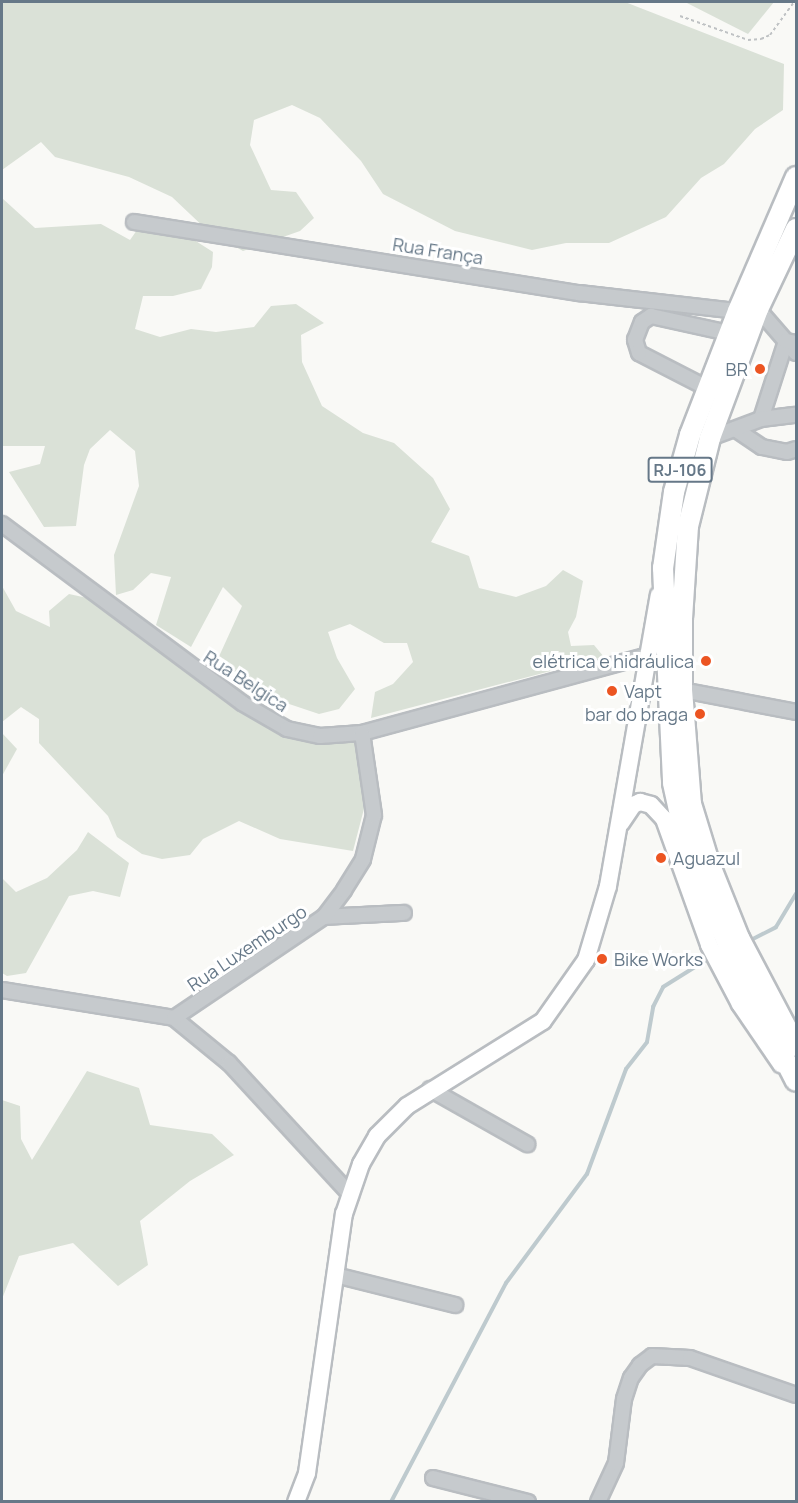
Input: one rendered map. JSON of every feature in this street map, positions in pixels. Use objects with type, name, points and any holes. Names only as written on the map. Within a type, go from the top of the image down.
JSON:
[{"type":"highway","name":"RJ-106","points":[[796,177],[707,388],[674,492],[663,568],[673,783],[686,842],[724,942],[796,1082]]},
{"type":"highway","name":"RJ-106","points":[[724,942],[709,863],[691,804],[682,690],[682,573],[688,526],[710,438],[758,309],[796,229]]},
{"type":"highway","name":"RJ-106","points":[[735,963],[796,1046]]},
{"type":"main road","points":[[296,1502],[307,1473],[334,1275],[351,1195],[361,1164],[377,1136],[430,1089],[525,1034],[543,1021],[574,981],[597,933],[663,568]]},
{"type":"main road","points":[[616,832],[636,803],[651,805],[660,814],[724,942]]},
{"type":"street","name":"Rua França","points":[[134,222],[579,293],[738,311]]},
{"type":"street","points":[[758,309],[791,342],[796,353]]},
{"type":"street","points":[[707,388],[639,353],[635,340],[642,322],[651,316],[729,333]]},
{"type":"street","points":[[761,419],[791,342]]},
{"type":"street","points":[[710,438],[761,419],[796,415]]},
{"type":"street","points":[[735,429],[762,447],[787,452],[796,450]]},
{"type":"street","name":"Rua Belgica","points":[[2,524],[102,602],[269,720],[287,729],[320,736],[362,733],[649,655]]},
{"type":"street","points":[[682,690],[796,712]]},
{"type":"street","name":"Rua Luxemburgo","points":[[174,1018],[324,918],[363,859],[370,841],[374,815],[362,733]]},
{"type":"street","points":[[324,918],[404,913]]},
{"type":"street","points":[[2,990],[174,1018],[230,1063],[351,1195]]},
{"type":"street","points":[[430,1089],[527,1144]]},
{"type":"street","points":[[334,1275],[455,1305]]},
{"type":"street","points":[[598,1502],[616,1463],[624,1399],[640,1365],[652,1356],[690,1358],[796,1393]]},
{"type":"street","points":[[433,1478],[528,1502]]},
{"type":"path","points":[[680,16],[748,40],[761,39],[770,36],[794,2]]},
{"type":"shaded area","points":[[2,2],[625,2],[784,64],[783,110],[755,129],[724,164],[701,178],[666,217],[609,243],[566,243],[532,250],[455,231],[383,194],[361,161],[320,118],[292,105],[254,120],[250,145],[271,190],[296,192],[314,218],[300,231],[243,251],[209,232],[172,197],[129,177],[55,157],[41,142],[2,170]]},
{"type":"shaded area","points":[[685,2],[774,2],[748,34]]},
{"type":"shaded area","points":[[2,198],[35,228],[101,224],[130,240],[144,220],[169,224],[213,252],[212,267],[201,289],[173,296],[143,296],[135,329],[160,337],[191,329],[216,332],[254,327],[271,306],[296,304],[324,323],[301,335],[302,362],[322,406],[363,433],[394,443],[433,478],[450,509],[431,542],[469,556],[479,588],[516,597],[546,586],[563,570],[583,581],[576,617],[568,632],[571,646],[594,645],[604,657],[371,718],[375,692],[393,684],[413,662],[407,643],[384,643],[350,624],[328,632],[337,658],[355,689],[339,709],[319,714],[247,690],[216,663],[242,606],[223,587],[191,647],[156,625],[171,577],[151,573],[133,590],[116,595],[114,555],[139,486],[135,451],[110,430],[90,449],[84,465],[76,526],[44,527],[9,472],[40,464],[45,446],[2,446]]},
{"type":"shaded area","points":[[2,586],[16,611],[50,627],[49,611],[69,594],[92,599],[218,697],[283,731],[358,742],[366,801],[353,851],[280,839],[239,821],[203,839],[190,855],[162,859],[142,854],[117,837],[108,816],[39,743],[39,719],[21,707],[2,722]]},
{"type":"shaded area","points":[[2,733],[17,749],[2,776]]},
{"type":"shaded area","points":[[88,832],[129,863],[120,897],[93,891],[69,896],[26,973],[7,976],[2,973],[2,878],[16,892],[47,878],[77,850]]},
{"type":"shaded area","points":[[87,1071],[139,1088],[150,1125],[212,1134],[234,1155],[190,1181],[140,1221],[148,1265],[118,1286],[73,1243],[19,1256],[2,1299],[2,1100],[20,1106],[21,1139],[32,1160]]},
{"type":"waterway","points":[[749,941],[776,927],[796,894]]},
{"type":"waterway","points":[[391,1502],[506,1283],[587,1174],[626,1069],[647,1042],[653,1007],[663,987],[711,957]]},
{"type":"place","name":"BR","points":[[760,369]]},
{"type":"place","name":"elétrica e hidráulica","points":[[706,661]]},
{"type":"place","name":"Vapt","points":[[612,691]]},
{"type":"place","name":"bar do braga","points":[[700,714]]},
{"type":"place","name":"Aguazul","points":[[661,858]]},
{"type":"place","name":"Bike Works","points":[[602,959]]}]
